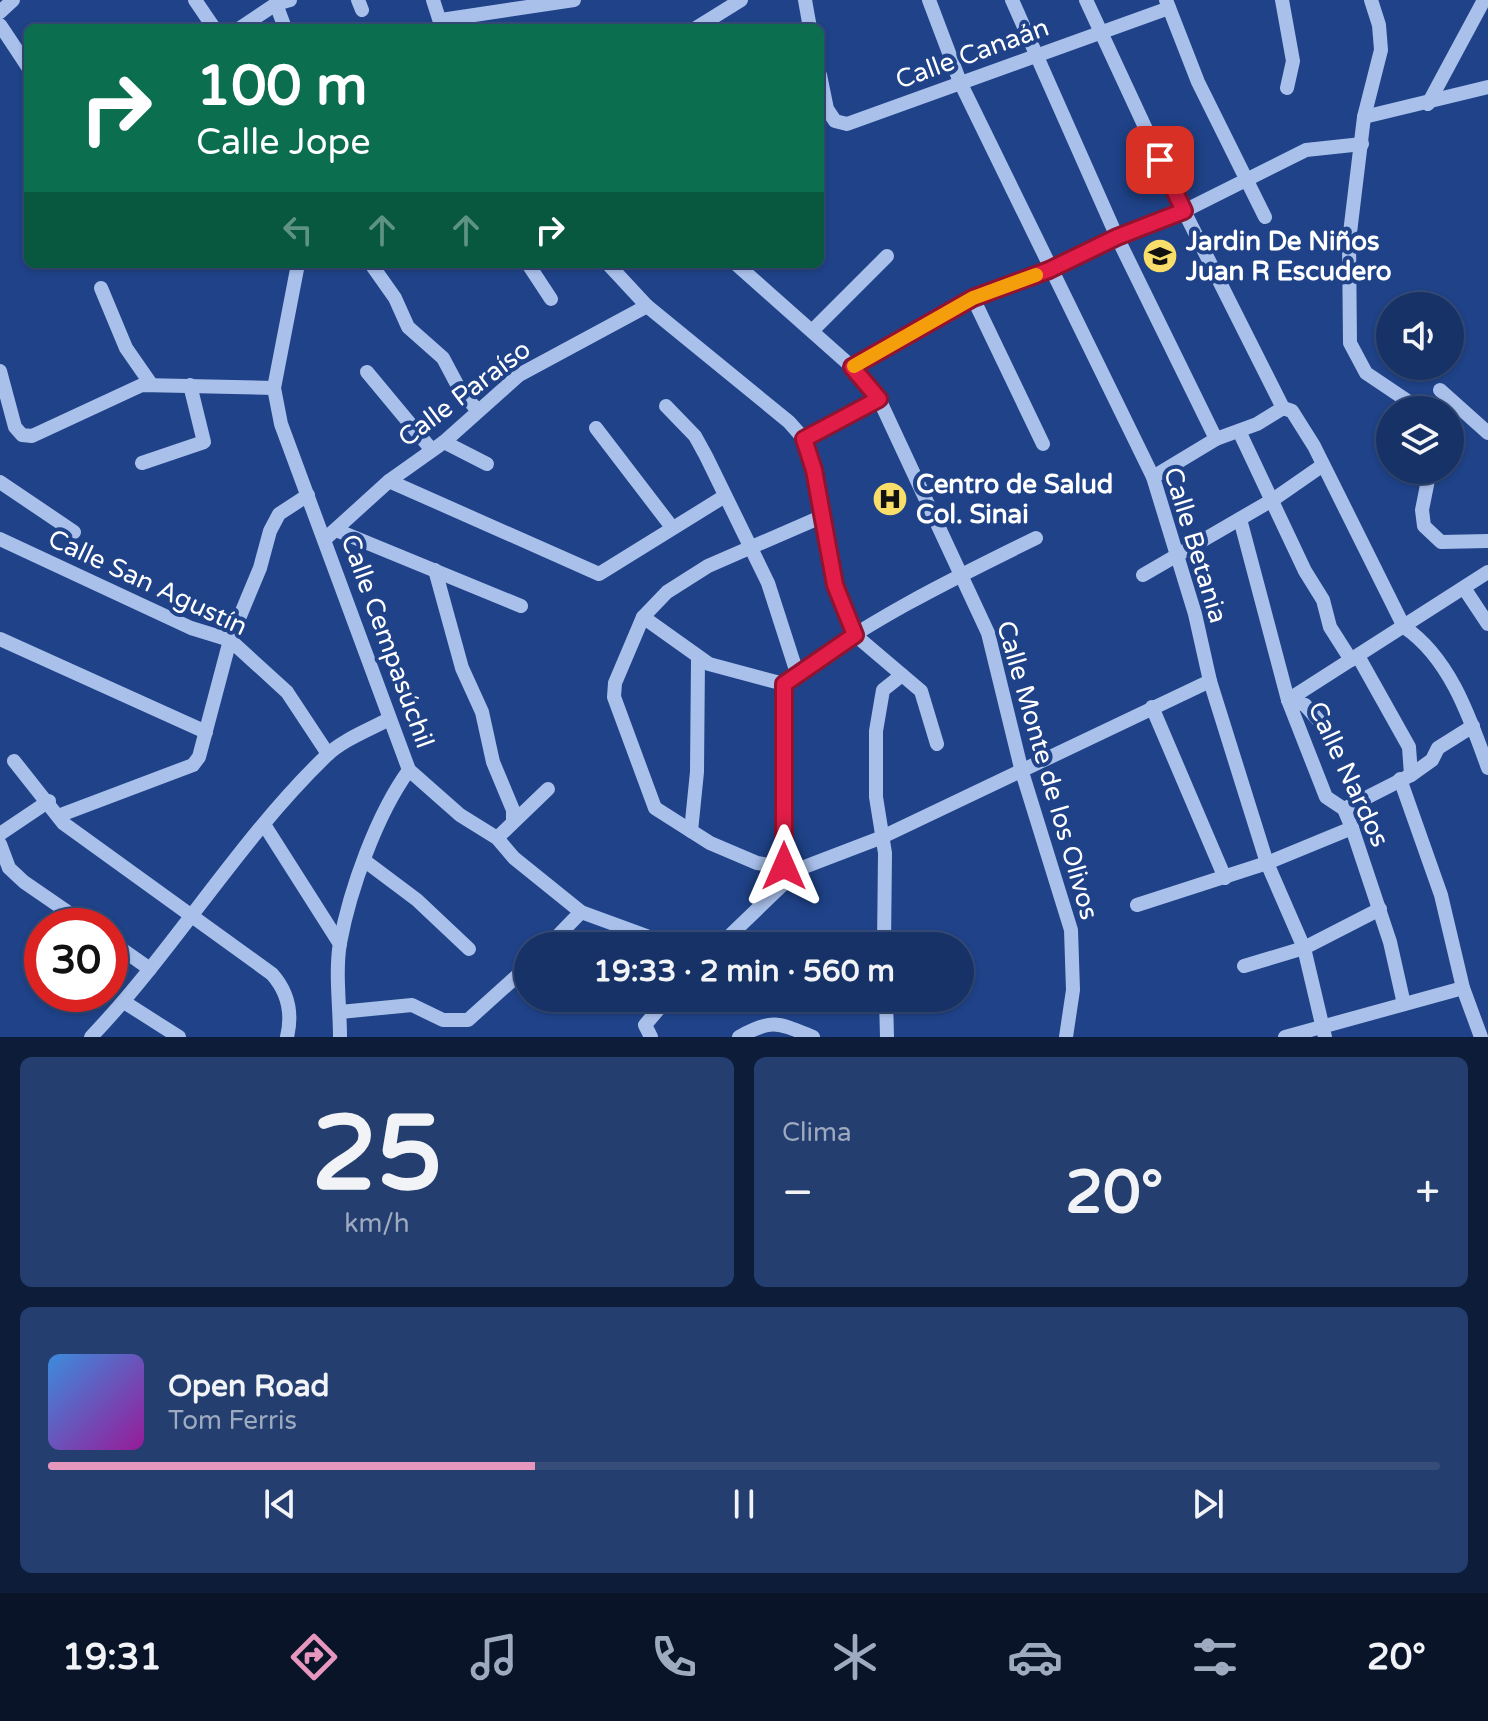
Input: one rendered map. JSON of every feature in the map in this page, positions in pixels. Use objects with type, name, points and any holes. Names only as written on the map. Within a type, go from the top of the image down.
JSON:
[{"type":"street","points":[[0,12],[13,0]]},
{"type":"street","points":[[195,0],[211,24]]},
{"type":"street","points":[[433,0],[442,24],[574,0]]},
{"type":"street","points":[[702,24],[741,0]]},
{"type":"street","points":[[805,0],[809,24]]},
{"type":"street","name":"Calle Betania","points":[[929,0],[960,82],[1049,270],[1153,477],[1210,681],[1267,863],[1304,948],[1323,1031]]},
{"type":"street","points":[[1012,0],[1117,237],[1216,439]]},
{"type":"street","points":[[1086,0],[1184,211],[1288,410],[1323,465],[1404,627],[1422,640],[1460,695],[1488,768]]},
{"type":"street","points":[[1282,0],[1293,61],[1287,88]]},
{"type":"street","points":[[1371,0],[1379,25],[1381,50],[1364,117],[1349,241],[1350,343],[1366,373],[1400,396]]},
{"type":"street","points":[[1428,104],[1484,0]]},
{"type":"street","points":[[247,24],[283,2],[285,24]]},
{"type":"street","points":[[1167,4],[1198,82],[1265,217]]},
{"type":"street","name":"Calle Canaán","points":[[824,94],[827,109],[835,121],[847,124],[1099,33],[1167,4]]},
{"type":"street","points":[[0,25],[24,61]]},
{"type":"street","points":[[1364,117],[1428,104],[1488,87]]},
{"type":"street","points":[[852,367],[973,298],[1049,270],[1117,237],[1184,211],[1306,150],[1362,144]]},
{"type":"street","points":[[812,331],[887,256]]},
{"type":"street","name":"Calle Cempasúchil","points":[[297,268],[274,388],[281,424],[308,495],[331,535],[389,719],[409,770],[460,815],[497,838],[514,858],[581,912],[636,932]]},
{"type":"street","points":[[374,268],[395,298],[408,327],[443,358],[460,390],[478,411]]},
{"type":"street","points":[[531,268],[551,299]]},
{"type":"street","points":[[612,268],[647,306],[789,422],[804,439],[814,470],[835,585],[855,635],[921,691],[930,731],[937,744]]},
{"type":"street","name":"Calle Monte de los Olivos","points":[[742,268],[852,367],[879,399],[988,633],[1022,772],[1071,930],[1073,990],[1066,1037]]},
{"type":"street","points":[[101,288],[126,348],[151,384]]},
{"type":"street","points":[[973,298],[1043,444]]},
{"type":"street","name":"Calle Paraíso","points":[[331,535],[389,481],[437,445],[519,375],[647,306]]},
{"type":"street","points":[[0,371],[15,427],[22,435],[32,436],[142,385],[274,388]]},
{"type":"street","points":[[367,372],[437,445],[487,464]]},
{"type":"street","points":[[142,463],[204,442],[190,385]]},
{"type":"street","points":[[1440,390],[1488,433]]},
{"type":"street","points":[[804,439],[879,399]]},
{"type":"street","points":[[666,406],[695,436],[751,548],[768,583],[797,673]]},
{"type":"street","points":[[1153,477],[1216,439],[1288,410]]},
{"type":"street","points":[[596,428],[671,526]]},
{"type":"street","points":[[1239,431],[1274,499],[1305,571],[1323,600],[1330,627],[1354,658],[1409,747],[1405,777],[1441,895],[1463,988],[1481,1037]]},
{"type":"street","points":[[1143,575],[1176,553],[1274,499],[1323,465]]},
{"type":"street","points":[[389,481],[599,574],[671,526],[725,496]]},
{"type":"street","points":[[0,482],[74,532]]},
{"type":"street","points":[[1427,484],[1422,510],[1424,526],[1441,542],[1488,541]]},
{"type":"street","points":[[58,816],[193,765],[199,757],[230,640],[260,568],[270,531],[279,514],[308,495]]},
{"type":"street","points":[[821,517],[708,566],[667,592],[643,617],[615,683],[614,697],[655,808],[691,831],[757,863],[792,868],[880,838],[1210,681]]},
{"type":"street","name":"Calle Nardos","points":[[1240,519],[1288,700],[1326,797],[1344,809],[1352,828],[1380,909],[1404,1004]]},
{"type":"street","points":[[331,535],[435,570],[521,606]]},
{"type":"street","points":[[784,684],[855,635],[960,576],[1036,538]]},
{"type":"street","name":"Calle San Agustín","points":[[0,539],[191,628],[230,640],[287,692],[328,754]]},
{"type":"street","points":[[435,570],[462,668],[482,712],[493,762],[513,810],[513,819]]},
{"type":"street","points":[[1288,700],[1488,572]]},
{"type":"street","points":[[1464,588],[1488,624]]},
{"type":"street","points":[[643,617],[698,659],[784,684]]},
{"type":"street","points":[[0,639],[206,732]]},
{"type":"street","points":[[691,831],[697,772],[698,659]]},
{"type":"street","points":[[884,932],[885,853],[880,838],[876,797],[876,731],[883,690],[902,675]]},
{"type":"street","points":[[732,932],[792,868],[784,684]]},
{"type":"street","points":[[1288,700],[1305,705],[1328,731]]},
{"type":"street","points":[[1152,707],[1225,878]]},
{"type":"street","points":[[128,997],[265,826],[328,754],[389,719]]},
{"type":"street","points":[[1344,809],[1432,760],[1438,748],[1473,726]]},
{"type":"street","points":[[14,761],[49,801],[63,823],[252,957],[284,988],[289,1016],[287,1037]]},
{"type":"street","points":[[340,1037],[340,944],[381,817],[409,770]]},
{"type":"street","points":[[497,838],[513,819],[548,789]]},
{"type":"street","points":[[0,834],[49,801]]},
{"type":"street","points":[[265,826],[340,944]]},
{"type":"street","points":[[1137,905],[1267,863],[1352,828]]},
{"type":"street","points":[[0,844],[9,868],[62,908]]},
{"type":"street","points":[[365,861],[417,900],[469,949]]},
{"type":"street","points":[[1244,966],[1304,948],[1380,909]]},
{"type":"street","points":[[562,932],[581,912]]},
{"type":"street","points":[[128,954],[150,969]]},
{"type":"street","points":[[340,1012],[412,1005],[443,1020],[468,1020],[514,979]]},
{"type":"street","points":[[1285,1037],[1323,1031],[1463,988]]},
{"type":"street","points":[[128,1005],[179,1037]]},
{"type":"street","points":[[91,1037],[115,1012]]},
{"type":"street","points":[[648,1031],[660,1012]]},
{"type":"street","points":[[886,1012],[887,1037]]},
{"type":"street","points":[[739,1037],[761,1024],[778,1023],[813,1037]]},
{"type":"slow traffic","points":[[854,366],[973,298],[1036,275]]},
{"type":"place","name":"Jardin De Niños Juan R Escudero","points":[[1160,256]]},
{"type":"place","name":"Centro de Salud Col. Sinai","points":[[890,499]]},
{"type":"route","points":[[784,866],[784,684],[855,635],[835,585],[814,470],[804,439],[879,399],[852,367],[973,298],[1049,270],[1117,237],[1184,211],[1160,160]]}]
